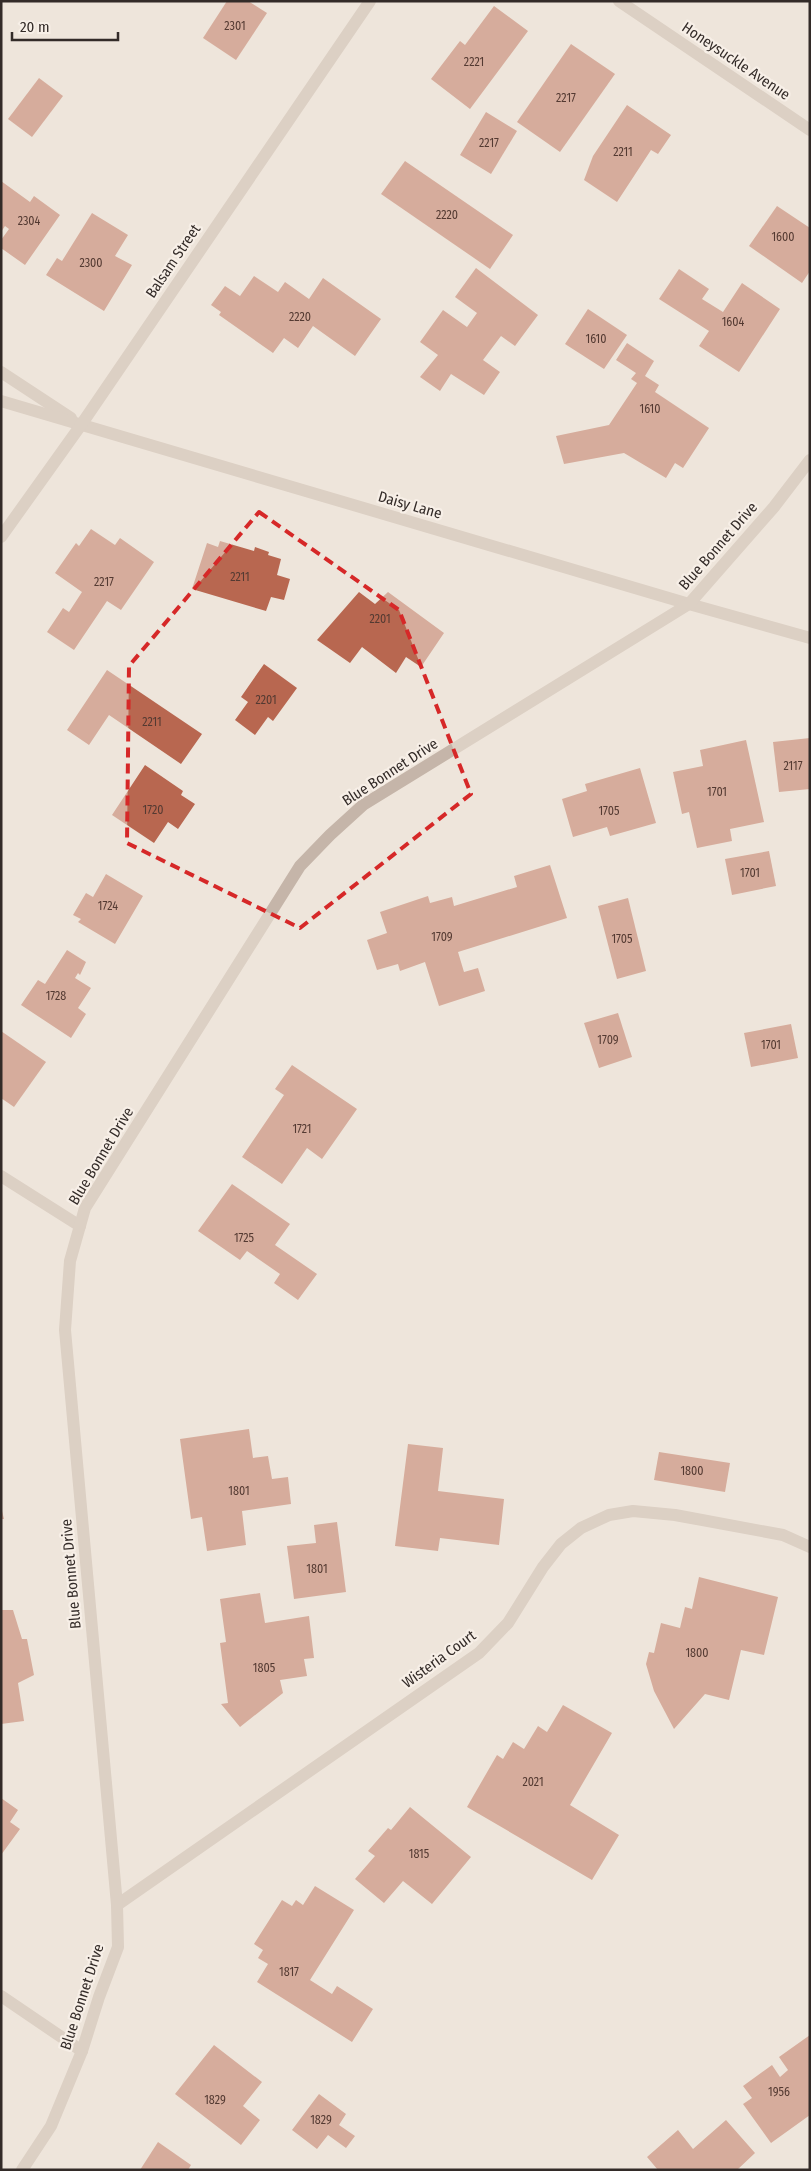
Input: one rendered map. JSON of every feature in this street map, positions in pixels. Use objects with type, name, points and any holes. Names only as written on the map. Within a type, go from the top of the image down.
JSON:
[{"type":"street","name":"Balsam Street","points":[[1,537],[81,425],[370,1]]},
{"type":"street","name":"Honeysuckle Avenue","points":[[619,1],[810,130]]},
{"type":"street","points":[[1,372],[81,425]]},
{"type":"street","name":"Daisy Lane","points":[[1,401],[810,638]]},
{"type":"street","name":"Blue Bonnet Drive","points":[[22,2170],[52,2126],[82,2052],[99,1997],[118,1947],[117,1905],[66,1330],[70,1261],[86,1208],[300,866],[330,834],[363,805],[689,604],[774,507],[810,460]]},
{"type":"street","points":[[1,1176],[80,1226]]},
{"type":"street","name":"Wisteria Court","points":[[117,1905],[479,1653],[508,1623],[543,1567],[561,1544],[581,1528],[609,1515],[633,1510],[675,1515],[783,1535],[810,1547]]},
{"type":"street","points":[[1,1996],[82,2052]]},
{"type":"highlighted area","points":[[259,512],[399,610],[471,794],[300,928],[127,843],[129,666]]},
{"type":"building","points":[[227,1],[248,1],[267,13],[236,60],[203,38]]},
{"type":"building","points":[[494,6],[528,31],[470,109],[431,79],[460,41],[465,45]]},
{"type":"building","points":[[571,44],[615,74],[560,152],[517,122]]},
{"type":"building","points":[[39,78],[63,96],[32,137],[8,119]]},
{"type":"building","points":[[627,105],[671,135],[658,154],[651,150],[617,202],[584,180],[593,156]]},
{"type":"building","points":[[486,112],[517,131],[491,174],[460,155]]},
{"type":"building","points":[[405,161],[513,235],[490,269],[381,194]]},
{"type":"building","points":[[1,181],[30,202],[34,196],[60,215],[25,265],[1,248],[1,240],[9,229],[5,226],[1,232]]},
{"type":"building","points":[[777,206],[810,228],[810,271],[802,283],[749,246]]},
{"type":"building","points":[[92,213],[128,235],[115,256],[132,265],[104,311],[46,275],[57,258],[62,261]]},
{"type":"building","points":[[476,268],[538,315],[515,346],[501,336],[483,360],[500,372],[484,395],[451,374],[440,391],[420,377],[438,355],[420,342],[443,310],[467,327],[477,313],[455,297]]},
{"type":"building","points":[[679,269],[709,289],[702,299],[723,312],[742,283],[780,309],[739,372],[699,346],[709,331],[659,299]]},
{"type":"building","points":[[254,276],[278,292],[285,282],[309,299],[323,278],[381,319],[355,356],[313,326],[298,348],[284,338],[273,353],[219,315],[221,312],[211,305],[225,286],[240,296]]},
{"type":"building","points":[[588,309],[627,335],[604,369],[565,344]]},
{"type":"building","points":[[627,343],[654,361],[645,376],[659,385],[655,392],[709,428],[683,468],[675,463],[666,478],[624,453],[564,464],[556,436],[609,425],[637,383],[631,379],[636,373],[616,360]]},
{"type":"building","points":[[91,529],[115,545],[120,538],[154,562],[121,610],[107,601],[74,650],[47,632],[63,608],[69,612],[82,592],[55,573],[76,543],[79,546]]},
{"type":"building","points":[[220,541],[254,551],[255,547],[269,552],[268,555],[281,559],[277,575],[290,579],[284,600],[271,597],[266,611],[192,589],[207,543],[218,547]]},
{"type":"building","points":[[359,592],[375,604],[388,592],[444,633],[421,667],[406,657],[396,673],[362,647],[350,663],[317,640]]},
{"type":"building","points":[[264,664],[297,688],[273,721],[268,717],[255,735],[235,720],[248,702],[241,697]]},
{"type":"building","points":[[107,670],[202,734],[181,764],[109,715],[89,745],[67,730]]},
{"type":"building","points":[[810,738],[810,789],[779,792],[773,742]]},
{"type":"building","points":[[746,740],[764,822],[730,829],[732,841],[697,848],[689,812],[682,814],[673,772],[703,766],[700,750]]},
{"type":"building","points":[[145,765],[183,791],[181,795],[195,804],[178,829],[168,822],[154,843],[112,815]]},
{"type":"building","points":[[640,768],[656,823],[610,836],[607,827],[573,837],[562,799],[587,791],[585,784]]},
{"type":"building","points":[[769,851],[776,886],[732,895],[725,859]]},
{"type":"building","points":[[550,865],[567,918],[458,952],[464,972],[478,968],[485,991],[439,1006],[425,962],[400,971],[398,964],[377,970],[367,940],[387,933],[380,912],[428,896],[430,903],[452,897],[454,906],[517,887],[514,876]]},
{"type":"building","points":[[106,874],[143,896],[115,944],[78,922],[81,919],[73,915],[86,893],[93,897]]},
{"type":"building","points":[[628,898],[646,971],[617,979],[598,906]]},
{"type":"building","points":[[67,950],[86,962],[80,975],[78,973],[75,978],[91,988],[78,1008],[86,1014],[71,1038],[21,1005],[38,980],[45,984]]},
{"type":"building","points":[[618,1013],[632,1057],[599,1068],[584,1023]]},
{"type":"building","points":[[791,1024],[798,1058],[751,1067],[744,1033]]},
{"type":"building","points":[[1,1031],[46,1062],[14,1107],[1,1098]]},
{"type":"building","points":[[292,1065],[357,1109],[322,1159],[307,1148],[282,1184],[242,1157],[284,1095],[275,1089]]},
{"type":"building","points":[[232,1184],[290,1224],[275,1245],[317,1274],[298,1300],[274,1283],[280,1274],[247,1251],[240,1260],[198,1231]]},
{"type":"building","points":[[249,1429],[253,1458],[268,1456],[272,1479],[288,1477],[291,1504],[242,1511],[246,1545],[207,1551],[202,1517],[191,1519],[180,1439]]},
{"type":"building","points":[[408,1444],[443,1448],[438,1491],[504,1499],[499,1545],[440,1538],[438,1551],[395,1546]]},
{"type":"building","points":[[659,1452],[730,1463],[725,1492],[654,1480]]},
{"type":"building","points":[[1,1507],[4,1519],[1,1519]]},
{"type":"building","points":[[337,1522],[346,1592],[294,1599],[287,1546],[316,1543],[314,1525]]},
{"type":"building","points":[[699,1577],[778,1597],[764,1655],[741,1650],[729,1700],[705,1694],[674,1729],[654,1691],[646,1664],[649,1652],[654,1653],[661,1623],[680,1628],[685,1607],[692,1609]]},
{"type":"building","points":[[260,1593],[265,1623],[309,1616],[314,1658],[304,1659],[307,1676],[280,1680],[283,1693],[240,1727],[221,1704],[228,1703],[220,1643],[226,1642],[220,1599]]},
{"type":"building","points":[[1,1610],[13,1610],[22,1639],[27,1639],[34,1675],[18,1683],[24,1721],[1,1724]]},
{"type":"building","points":[[563,1705],[612,1733],[570,1805],[619,1835],[592,1880],[467,1807],[497,1755],[503,1759],[513,1742],[524,1749],[538,1726],[547,1732]]},
{"type":"building","points":[[1,1798],[18,1810],[10,1822],[20,1829],[1,1855]]},
{"type":"building","points":[[410,1807],[471,1857],[432,1904],[403,1881],[384,1903],[355,1879],[375,1856],[368,1851],[388,1828],[391,1830]]},
{"type":"building","points":[[315,1886],[354,1910],[310,1980],[332,1994],[337,1986],[373,2009],[352,2042],[257,1982],[268,1964],[258,1958],[263,1950],[254,1944],[282,1900],[292,1906],[296,1900],[303,1905]]},
{"type":"building","points":[[810,2035],[810,2115],[771,2143],[743,2104],[752,2098],[743,2086],[772,2065],[780,2077],[788,2070],[779,2057]]},
{"type":"building","points":[[214,2045],[262,2082],[243,2106],[260,2120],[241,2145],[175,2094]]},
{"type":"building","points":[[319,2094],[346,2114],[339,2125],[355,2136],[346,2148],[328,2135],[317,2149],[292,2130]]},
{"type":"building","points":[[726,2120],[755,2153],[737,2170],[658,2170],[647,2157],[678,2130],[693,2149]]},
{"type":"building","points":[[158,2142],[191,2165],[188,2170],[140,2170]]}]
